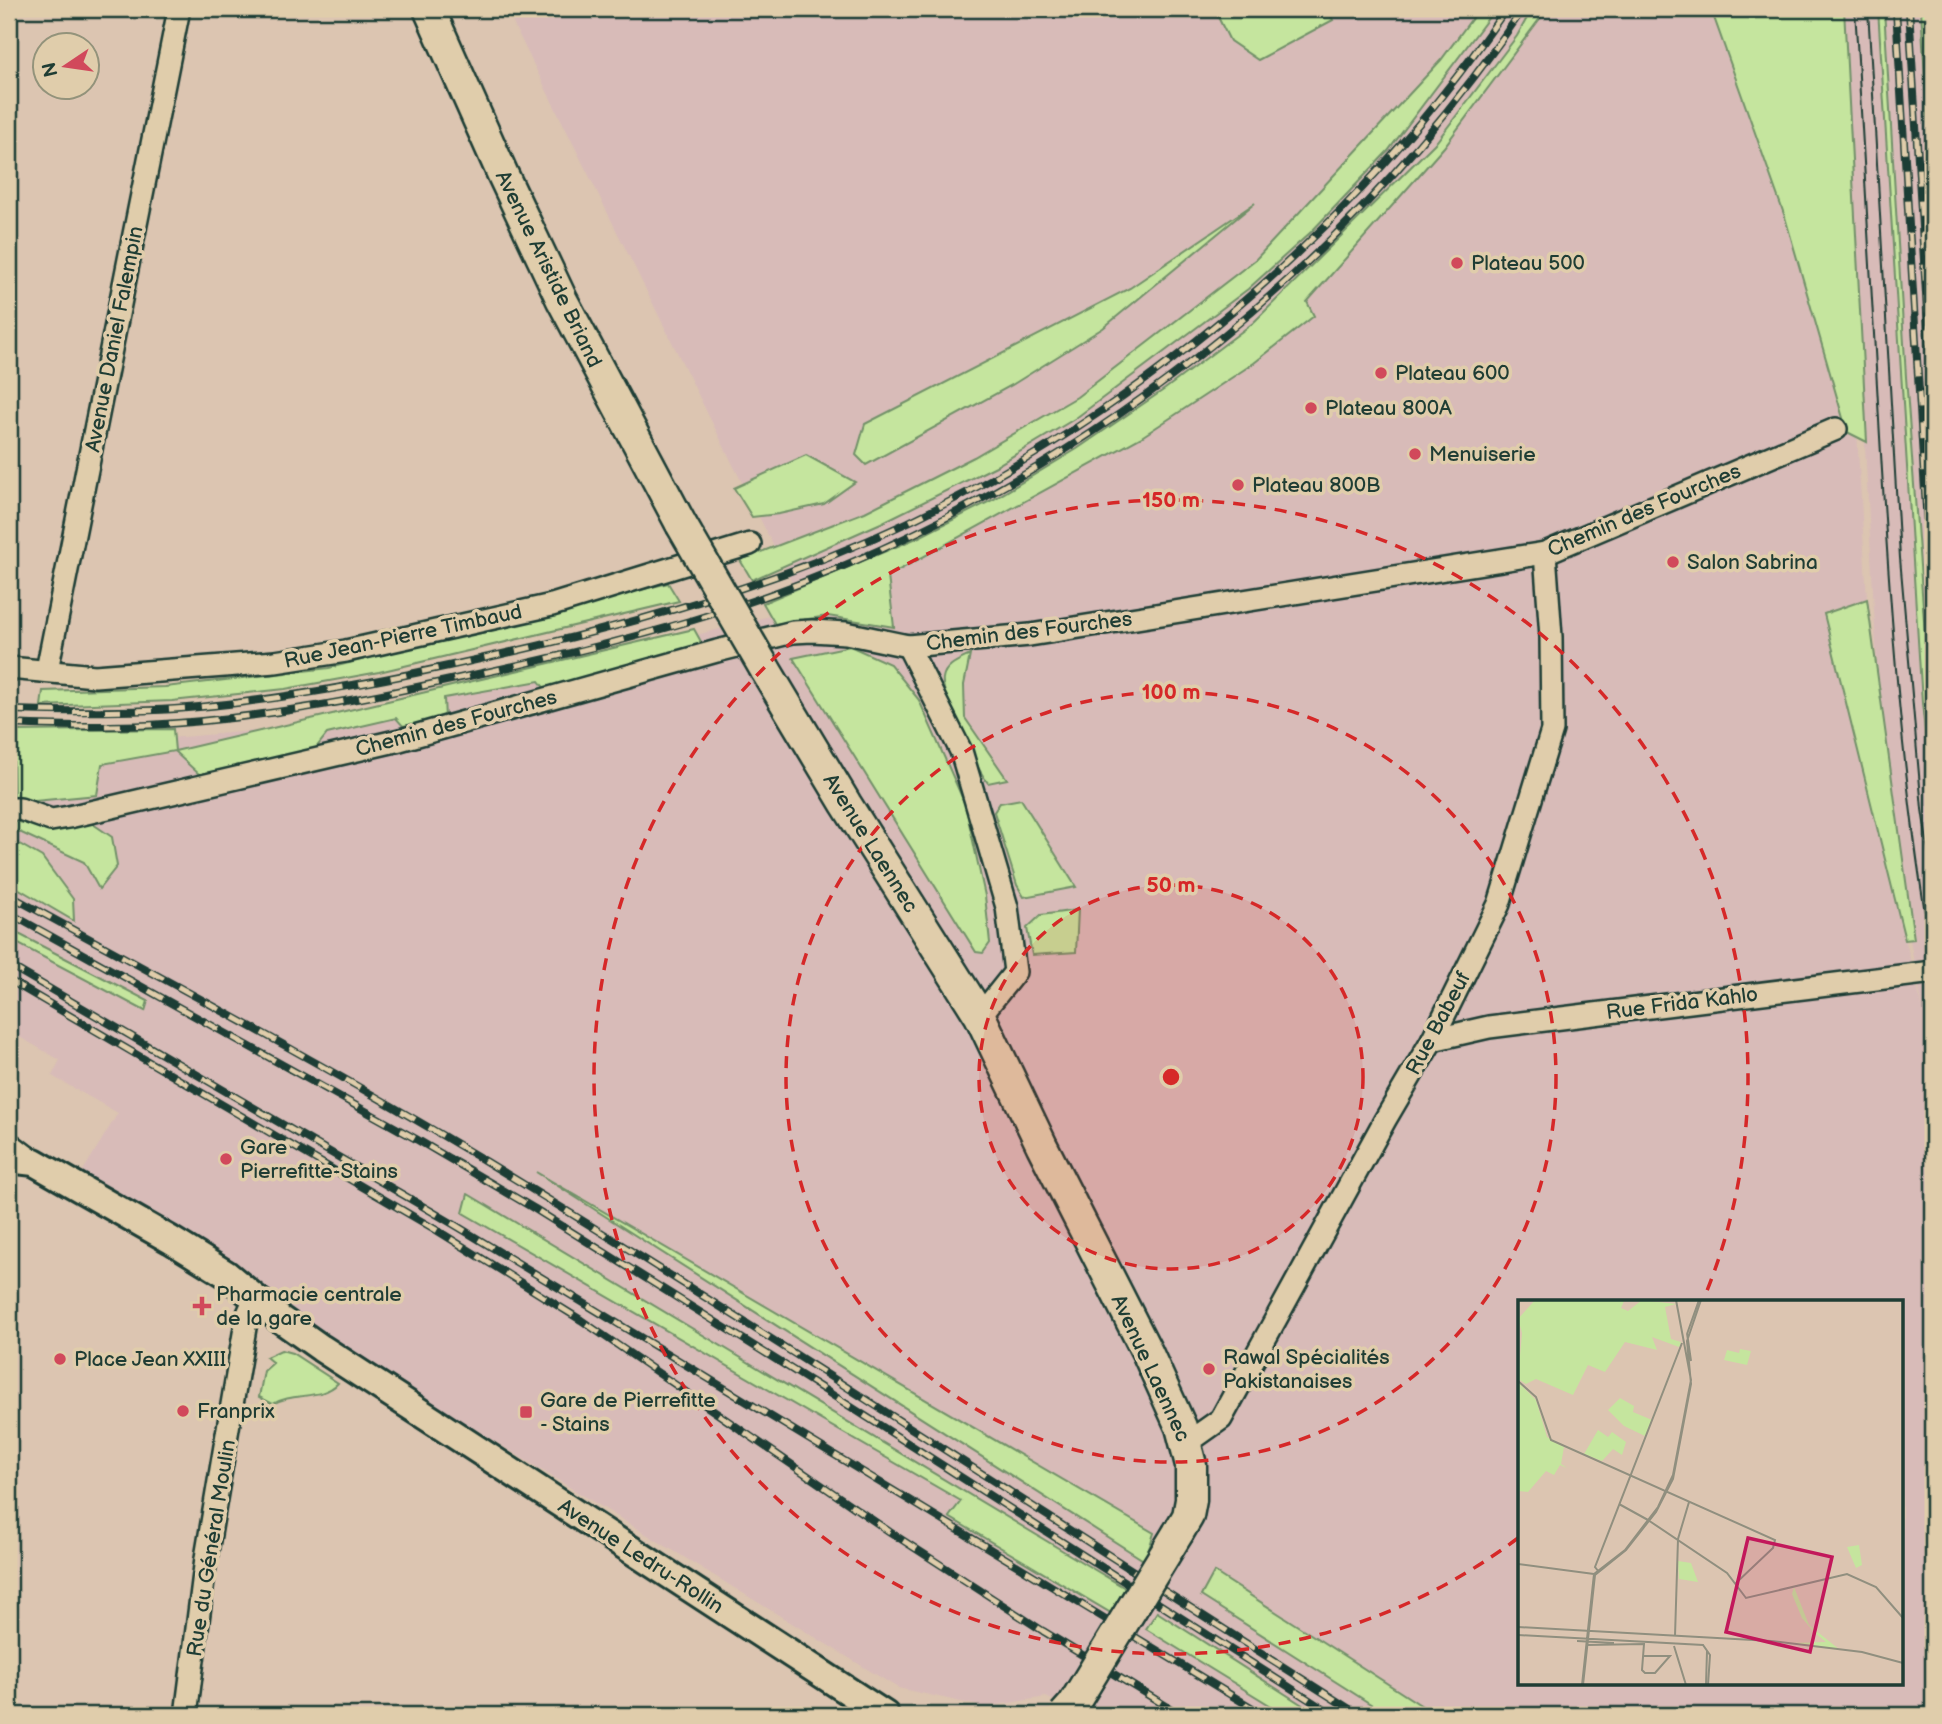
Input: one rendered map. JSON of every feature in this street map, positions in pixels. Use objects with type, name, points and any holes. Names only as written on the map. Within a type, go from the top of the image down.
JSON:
[{"type":"main road","name":"Avenue Aristide Briand","points":[[429,9],[562,300],[681,524],[765,669]]},
{"type":"main road","name":"Avenue Laennec","points":[[765,669],[979,1016],[1147,1352],[1186,1443],[1193,1485],[1188,1516],[1073,1705],[1064,1715]]},
{"type":"street","name":"Avenue Daniel Falempin","points":[[47,670],[179,9]]},
{"type":"street","name":"Chemin des Fourches","points":[[14,809],[51,820],[82,814],[400,740],[793,632],[846,633],[908,646],[1030,635],[1545,553],[1836,429]]},
{"type":"street","name":"Rue Jean-Pierre Timbaud","points":[[9,668],[94,676],[275,662],[346,651],[552,605],[750,544]]},
{"type":"street","name":"Rue Babeuf","points":[[1186,1443],[1221,1419],[1385,1120],[1432,1040],[1499,904],[1552,730],[1551,637],[1545,553]]},
{"type":"street","points":[[908,646],[961,751],[1007,907],[1015,972],[979,1016]]},
{"type":"street","name":"Rue Frida Kahlo","points":[[1432,1040],[1489,1027],[1925,972]]},
{"type":"street","points":[[9,1143],[21,1161]]},
{"type":"street","name":"Avenue Ledru-Rollin","points":[[21,1161],[171,1240],[226,1275],[321,1349],[885,1715]]},
{"type":"street","name":"Rue du Général Moulin","points":[[186,1715],[206,1558],[247,1316],[254,1298]]},
{"type":"shaded area","points":[[506,9],[1816,9],[1853,366],[1867,599],[1824,614],[1923,1010],[1907,924],[1879,701],[1841,9],[1925,9],[1933,177],[1933,1715],[1082,1715],[1046,1697],[984,1707],[898,1688],[371,1366],[231,1268],[78,1179],[118,1113],[52,1076],[60,1060],[9,1031],[9,738],[135,741],[264,730],[635,651],[804,607]]},
{"type":"green space","points":[[1214,9],[1327,9],[1333,20],[1258,60],[1230,41]]},
{"type":"green space","points":[[1479,9],[1495,9],[1388,151],[1311,232],[1248,289],[1076,418],[996,466],[881,523],[752,580],[740,560],[865,512],[974,457],[1077,397],[1256,259],[1441,60]]},
{"type":"green space","points":[[1532,9],[1547,9],[1444,147],[1307,302],[1314,316],[1254,363],[1140,438],[888,576],[894,627],[828,616],[775,624],[763,603],[919,537],[994,499],[1077,449],[1165,389],[1253,323],[1437,141],[1517,36]]},
{"type":"green space","points":[[1711,9],[1844,9],[1867,442],[1847,432],[1785,217]]},
{"type":"green space","points":[[1878,9],[1884,9],[1906,377],[1933,741],[1933,803],[1922,703]]},
{"type":"green space","points":[[1921,9],[1933,9],[1933,216]]},
{"type":"green space","points":[[1255,203],[1103,328],[1012,385],[866,465],[856,455],[865,424],[1130,288]]},
{"type":"green space","points":[[806,455],[855,482],[824,504],[752,517],[734,488]]},
{"type":"green space","points":[[668,583],[679,601],[379,672],[285,689],[172,701],[41,706],[43,691],[165,687],[329,668]]},
{"type":"green space","points":[[1867,599],[1914,939],[1905,940],[1824,614]]},
{"type":"green space","points":[[694,629],[709,656],[550,695],[539,681],[444,698],[445,719],[403,726],[396,718],[327,734],[315,749],[201,776],[174,751],[102,764],[97,795],[14,803],[13,731],[173,729],[175,751]]},
{"type":"green space","points":[[850,646],[890,664],[919,700],[965,804],[985,896],[990,943],[983,953],[976,952],[793,658]]},
{"type":"green space","points":[[970,655],[964,685],[965,718],[1007,779],[988,783],[968,748],[947,699],[944,673]]},
{"type":"green space","points":[[1021,799],[1076,887],[1024,897],[1017,885],[994,812],[1000,803]]},
{"type":"green space","points":[[11,818],[87,820],[112,837],[117,866],[99,889],[84,862],[15,830]]},
{"type":"green space","points":[[9,838],[42,857],[73,899],[74,921],[9,883]]},
{"type":"green space","points":[[1078,910],[1076,952],[1032,955],[1027,928],[1041,915]]},
{"type":"green space","points":[[9,929],[148,1001],[145,1011],[9,939]]},
{"type":"green space","points":[[536,1172],[1154,1533],[1145,1561]]},
{"type":"green space","points":[[468,1194],[1125,1588],[1111,1613],[949,1517],[961,1501],[463,1213]]},
{"type":"green space","points":[[281,1350],[292,1353],[338,1383],[324,1392],[289,1398],[273,1404],[259,1397],[264,1371],[273,1363],[266,1357]]},
{"type":"green space","points":[[1214,1572],[1436,1715],[1388,1715],[1201,1596]]},
{"type":"green space","points":[[1157,1612],[1318,1715],[1286,1715],[1146,1629]]},
{"type":"tram line","points":[[1855,9],[1894,644],[1906,771],[1933,960]]},
{"type":"tram line","points":[[1868,9],[1900,558],[1922,809],[1933,881]]},
{"type":"railway","points":[[9,710],[104,712],[199,707],[340,688],[410,674],[558,641],[674,609],[788,572],[893,529],[996,476],[1095,415],[1190,346],[1279,269],[1362,187],[1438,100],[1506,9]]},
{"type":"railway","points":[[9,724],[114,726],[232,718],[356,699],[525,664],[666,628],[758,599],[848,564],[948,517],[1045,462],[1137,402],[1225,334],[1308,261],[1385,183],[1457,98],[1523,9]]},
{"type":"railway","points":[[1896,9],[1933,625]]},
{"type":"railway","points":[[1909,9],[1933,411]]},
{"type":"railway","points":[[9,895],[309,1059],[487,1162],[815,1367],[1359,1715]]},
{"type":"railway","points":[[9,913],[416,1139],[535,1209],[823,1389],[1333,1715]]},
{"type":"railway","points":[[9,965],[455,1225],[1264,1715]]},
{"type":"railway","points":[[9,980],[438,1231],[581,1320],[890,1532],[1043,1631],[1181,1715]]},
{"type":"place","name":"Plateau 500","points":[[1457,263]]},
{"type":"place","name":"Plateau 600","points":[[1381,373]]},
{"type":"place","name":"Plateau 800A","points":[[1311,408]]},
{"type":"place","name":"Menuiserie","points":[[1415,454]]},
{"type":"place","name":"Plateau 800B","points":[[1238,485]]},
{"type":"place","name":"Salon Sabrina","points":[[1673,562]]},
{"type":"place","name":"Gare Pierrefitte-Stains","points":[[226,1159]]},
{"type":"place","name":"Pharmacie centrale de la gare","points":[[202,1306]]},
{"type":"place","name":"Place Jean XXIII","points":[[60,1359]]},
{"type":"place","name":"Rawal Spécialités Pakistanaises","points":[[1209,1369]]},
{"type":"place","name":"Franprix","points":[[183,1411]]},
{"type":"place","name":"Gare de Pierrefitte - Stains","points":[[526,1412]]}]
